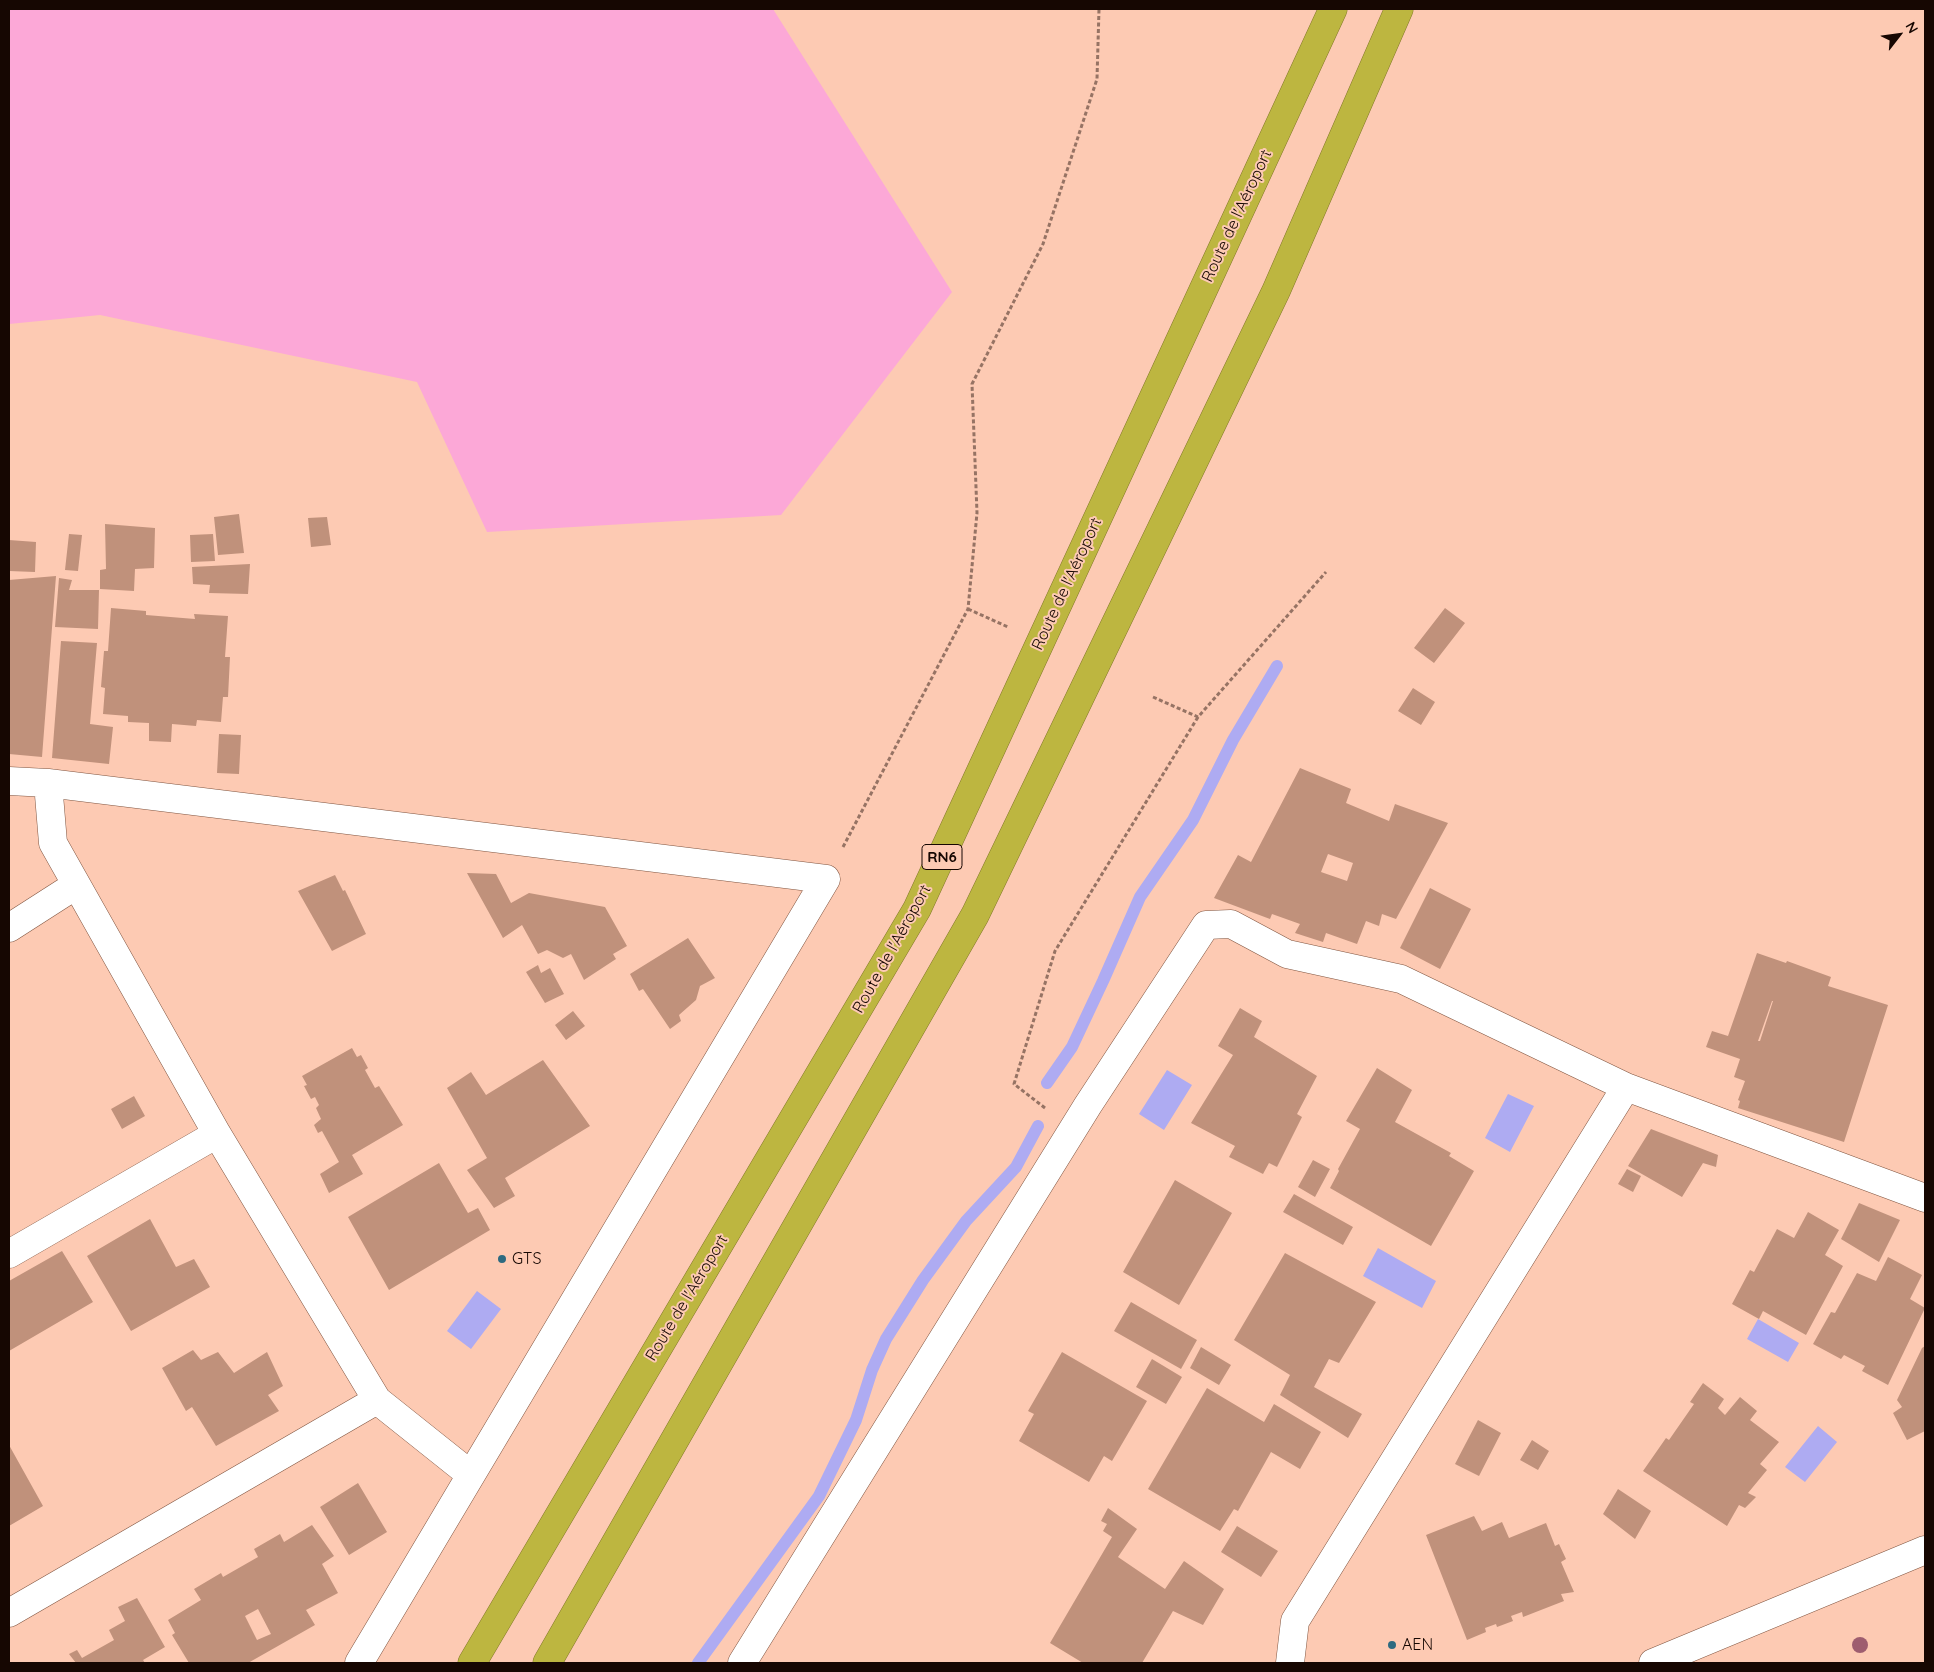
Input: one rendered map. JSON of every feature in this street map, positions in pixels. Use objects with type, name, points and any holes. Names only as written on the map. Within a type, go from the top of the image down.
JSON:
[{"type":"highway","name":"Route de l'Aéroport","points":[[472,1663],[917,909],[1334,9]]},
{"type":"highway","points":[[547,1663],[975,915],[1276,291],[1399,9]]},
{"type":"street","points":[[9,781],[48,783],[826,879],[359,1663]]},
{"type":"street","points":[[48,783],[53,843],[217,1134],[377,1400],[472,1475]]},
{"type":"street","points":[[9,928],[76,885]]},
{"type":"street","points":[[742,1663],[1073,1129],[1206,925],[1231,924],[1287,954],[1401,979],[1626,1087],[1925,1198]]},
{"type":"street","points":[[1290,1663],[1294,1621],[1626,1087]]},
{"type":"street","points":[[9,1254],[217,1134]]},
{"type":"street","points":[[9,1613],[377,1400]]},
{"type":"street","points":[[1653,1663],[1925,1550]]},
{"type":"path","points":[[826,879],[968,609],[977,513],[972,384],[1043,244],[1097,79],[1099,9]]},
{"type":"path","points":[[1073,1129],[1014,1084],[1055,951],[1198,717],[1326,572]]},
{"type":"path","points":[[968,609],[1008,626]]},
{"type":"path","points":[[1153,697],[1198,717]]},
{"type":"shaded area","points":[[9,9],[773,9],[952,292],[781,515],[487,532],[417,382],[100,315],[9,324]]},
{"type":"shaded area","points":[[1167,1070],[1192,1085],[1164,1130],[1139,1114]]},
{"type":"shaded area","points":[[1508,1094],[1534,1106],[1510,1152],[1485,1138]]},
{"type":"shaded area","points":[[1378,1248],[1436,1281],[1422,1308],[1363,1276]]},
{"type":"shaded area","points":[[477,1291],[501,1309],[471,1349],[447,1331]]},
{"type":"shaded area","points":[[1758,1319],[1799,1343],[1788,1362],[1747,1339]]},
{"type":"shaded area","points":[[1818,1426],[1837,1442],[1805,1482],[1785,1467]]},
{"type":"building","points":[[239,514],[244,553],[218,555],[214,517]]},
{"type":"building","points":[[327,517],[331,545],[311,547],[308,518]]},
{"type":"building","points":[[105,524],[155,528],[154,568],[135,569],[134,591],[100,589],[100,570],[106,569]]},
{"type":"building","points":[[69,534],[82,535],[78,571],[65,570]]},
{"type":"building","points":[[213,534],[215,561],[191,562],[190,535]]},
{"type":"building","points":[[9,540],[36,542],[35,572],[9,571]]},
{"type":"building","points":[[250,564],[248,594],[209,593],[210,585],[193,584],[192,567]]},
{"type":"building","points":[[56,576],[42,757],[9,754],[9,580]]},
{"type":"building","points":[[59,578],[72,580],[69,590],[99,590],[98,629],[55,627]]},
{"type":"building","points":[[111,608],[146,611],[146,615],[195,619],[194,614],[228,616],[225,657],[230,657],[228,697],[223,697],[221,722],[197,720],[196,726],[172,724],[171,742],[149,741],[149,723],[128,722],[128,716],[103,714],[105,688],[101,687],[104,651],[108,651]]},
{"type":"building","points":[[1445,608],[1465,623],[1434,663],[1414,648]]},
{"type":"building","points":[[61,641],[97,643],[90,724],[113,727],[109,764],[52,758]]},
{"type":"building","points":[[1413,688],[1435,702],[1421,725],[1398,711]]},
{"type":"building","points":[[219,734],[241,735],[239,774],[217,773]]},
{"type":"building","points":[[1300,768],[1351,789],[1346,803],[1389,821],[1395,804],[1448,823],[1396,919],[1382,914],[1379,926],[1366,921],[1357,944],[1326,933],[1323,942],[1295,933],[1300,924],[1272,914],[1270,919],[1214,898],[1238,855],[1251,862]],"holes":[[[1328,854],[1353,863],[1347,881],[1321,872]]]},
{"type":"building","points":[[467,873],[496,874],[511,903],[529,893],[605,907],[627,946],[613,954],[616,959],[584,980],[571,954],[563,958],[547,950],[538,954],[522,925],[503,938]]},
{"type":"building","points":[[335,875],[343,891],[345,890],[366,934],[332,951],[298,891]]},
{"type":"building","points":[[1430,888],[1471,909],[1440,969],[1400,948]]},
{"type":"building","points":[[688,938],[715,978],[700,986],[696,1000],[679,1015],[681,1021],[670,1029],[643,989],[639,991],[630,974]]},
{"type":"building","points":[[1757,953],[1786,963],[1787,961],[1831,977],[1828,986],[1888,1005],[1844,1142],[1738,1108],[1740,1101],[1738,1100],[1745,1081],[1734,1077],[1740,1059],[1706,1047],[1712,1031],[1728,1036]],"holes":[[[1772,1001],[1760,1041],[1758,1041]]]},
{"type":"building","points":[[538,965],[541,973],[550,968],[564,994],[545,1003],[526,972]]},
{"type":"building","points":[[1240,1008],[1262,1021],[1254,1037],[1317,1076],[1297,1114],[1302,1117],[1277,1167],[1269,1163],[1263,1174],[1229,1157],[1235,1146],[1191,1123],[1233,1055],[1218,1046]]},
{"type":"building","points":[[573,1011],[585,1026],[566,1040],[555,1025]]},
{"type":"building","points":[[352,1048],[357,1057],[361,1055],[368,1068],[365,1070],[375,1088],[379,1086],[403,1125],[352,1155],[363,1174],[329,1193],[320,1174],[339,1162],[322,1131],[318,1133],[314,1125],[321,1119],[316,1108],[319,1105],[315,1097],[311,1099],[304,1086],[307,1085],[302,1076]]},
{"type":"building","points":[[543,1060],[590,1126],[505,1178],[515,1196],[494,1208],[467,1170],[487,1158],[447,1088],[471,1072],[486,1095]]},
{"type":"building","points":[[1377,1068],[1412,1090],[1395,1122],[1451,1153],[1449,1156],[1474,1171],[1431,1246],[1330,1188],[1360,1129],[1346,1121]]},
{"type":"building","points":[[134,1096],[145,1116],[122,1129],[111,1109]]},
{"type":"building","points":[[1651,1129],[1718,1155],[1716,1167],[1703,1163],[1682,1197],[1628,1166]]},
{"type":"building","points":[[1313,1160],[1330,1169],[1315,1197],[1298,1187]]},
{"type":"building","points":[[439,1163],[468,1213],[478,1208],[490,1230],[389,1290],[348,1217]]},
{"type":"building","points":[[1627,1169],[1641,1176],[1633,1192],[1618,1184]]},
{"type":"building","points":[[1175,1180],[1232,1213],[1179,1305],[1123,1272]]},
{"type":"building","points":[[1294,1194],[1353,1227],[1343,1245],[1283,1212]]},
{"type":"building","points":[[1859,1203],[1900,1220],[1879,1262],[1841,1239]]},
{"type":"building","points":[[1808,1212],[1839,1230],[1825,1255],[1843,1266],[1806,1335],[1763,1311],[1759,1319],[1732,1304],[1750,1270],[1754,1272],[1777,1229],[1794,1238]]},
{"type":"building","points":[[150,1219],[176,1267],[194,1259],[210,1287],[131,1331],[87,1256]]},
{"type":"building","points":[[62,1251],[93,1302],[9,1351],[9,1281]]},
{"type":"building","points":[[1285,1253],[1376,1302],[1339,1363],[1329,1359],[1314,1387],[1362,1414],[1348,1438],[1280,1395],[1290,1375],[1234,1340]]},
{"type":"building","points":[[1888,1257],[1922,1275],[1910,1299],[1925,1308],[1888,1385],[1862,1371],[1865,1366],[1844,1355],[1841,1359],[1813,1344],[1831,1312],[1835,1313],[1857,1273],[1876,1281]]},
{"type":"building","points":[[1131,1302],[1197,1340],[1181,1369],[1114,1331]]},
{"type":"building","points":[[1925,1346],[1925,1431],[1907,1440],[1893,1413],[1902,1407],[1897,1400],[1922,1348]]},
{"type":"building","points":[[1201,1347],[1231,1365],[1219,1385],[1190,1368]]},
{"type":"building","points":[[193,1350],[201,1360],[218,1352],[234,1373],[267,1352],[283,1386],[268,1395],[279,1411],[216,1446],[192,1407],[186,1411],[162,1368]]},
{"type":"building","points":[[1062,1352],[1147,1401],[1112,1461],[1104,1456],[1089,1482],[1019,1441],[1034,1414],[1028,1411]]},
{"type":"building","points":[[1152,1359],[1182,1377],[1166,1404],[1136,1387]]},
{"type":"building","points":[[1703,1383],[1724,1399],[1718,1408],[1725,1415],[1740,1397],[1757,1411],[1750,1420],[1779,1442],[1760,1464],[1767,1470],[1748,1493],[1756,1497],[1745,1508],[1739,1505],[1727,1526],[1643,1471],[1666,1438],[1669,1440],[1694,1404],[1690,1402]]},
{"type":"building","points":[[1207,1388],[1264,1422],[1274,1404],[1321,1432],[1300,1469],[1271,1452],[1238,1511],[1234,1509],[1220,1531],[1148,1489]]},
{"type":"building","points":[[1478,1420],[1501,1433],[1479,1476],[1455,1464]]},
{"type":"building","points":[[1532,1440],[1549,1451],[1538,1470],[1520,1460]]},
{"type":"building","points":[[9,1445],[43,1506],[9,1526]]},
{"type":"building","points":[[358,1483],[387,1532],[349,1555],[320,1507]]},
{"type":"building","points":[[1618,1489],[1651,1511],[1635,1539],[1603,1514]]},
{"type":"building","points":[[1108,1508],[1137,1529],[1118,1557],[1165,1589],[1184,1561],[1224,1589],[1203,1625],[1173,1611],[1142,1663],[1083,1663],[1050,1643],[1112,1537],[1103,1531],[1107,1524],[1101,1521]]},
{"type":"building","points":[[1474,1516],[1482,1531],[1502,1522],[1509,1538],[1546,1523],[1555,1546],[1559,1544],[1566,1559],[1561,1562],[1574,1592],[1561,1594],[1564,1601],[1523,1617],[1522,1612],[1511,1616],[1513,1621],[1497,1627],[1496,1624],[1485,1628],[1486,1632],[1467,1640],[1426,1535]]},
{"type":"building","points":[[312,1525],[334,1556],[322,1564],[338,1593],[306,1610],[315,1625],[248,1663],[189,1663],[172,1635],[175,1633],[168,1620],[201,1600],[194,1589],[221,1573],[223,1577],[258,1557],[254,1549],[280,1534],[284,1542]],"holes":[[[258,1609],[271,1634],[257,1640],[245,1616]]]},
{"type":"building","points":[[1237,1526],[1278,1551],[1261,1577],[1221,1552]]},
{"type":"building","points":[[137,1598],[165,1647],[143,1660],[145,1663],[76,1663],[69,1654],[77,1650],[82,1658],[114,1640],[109,1630],[125,1621],[118,1607]]},
{"type":"waterway","points":[[1047,1083],[1072,1047],[1140,897],[1193,820],[1233,740],[1277,666]]},
{"type":"waterway","points":[[698,1663],[819,1496],[856,1420],[872,1370],[886,1339],[923,1280],[966,1221],[1016,1167],[1038,1126]]},
{"type":"place","name":"GTS","points":[[502,1259]]},
{"type":"place","name":"AEN","points":[[1392,1645]]}]
